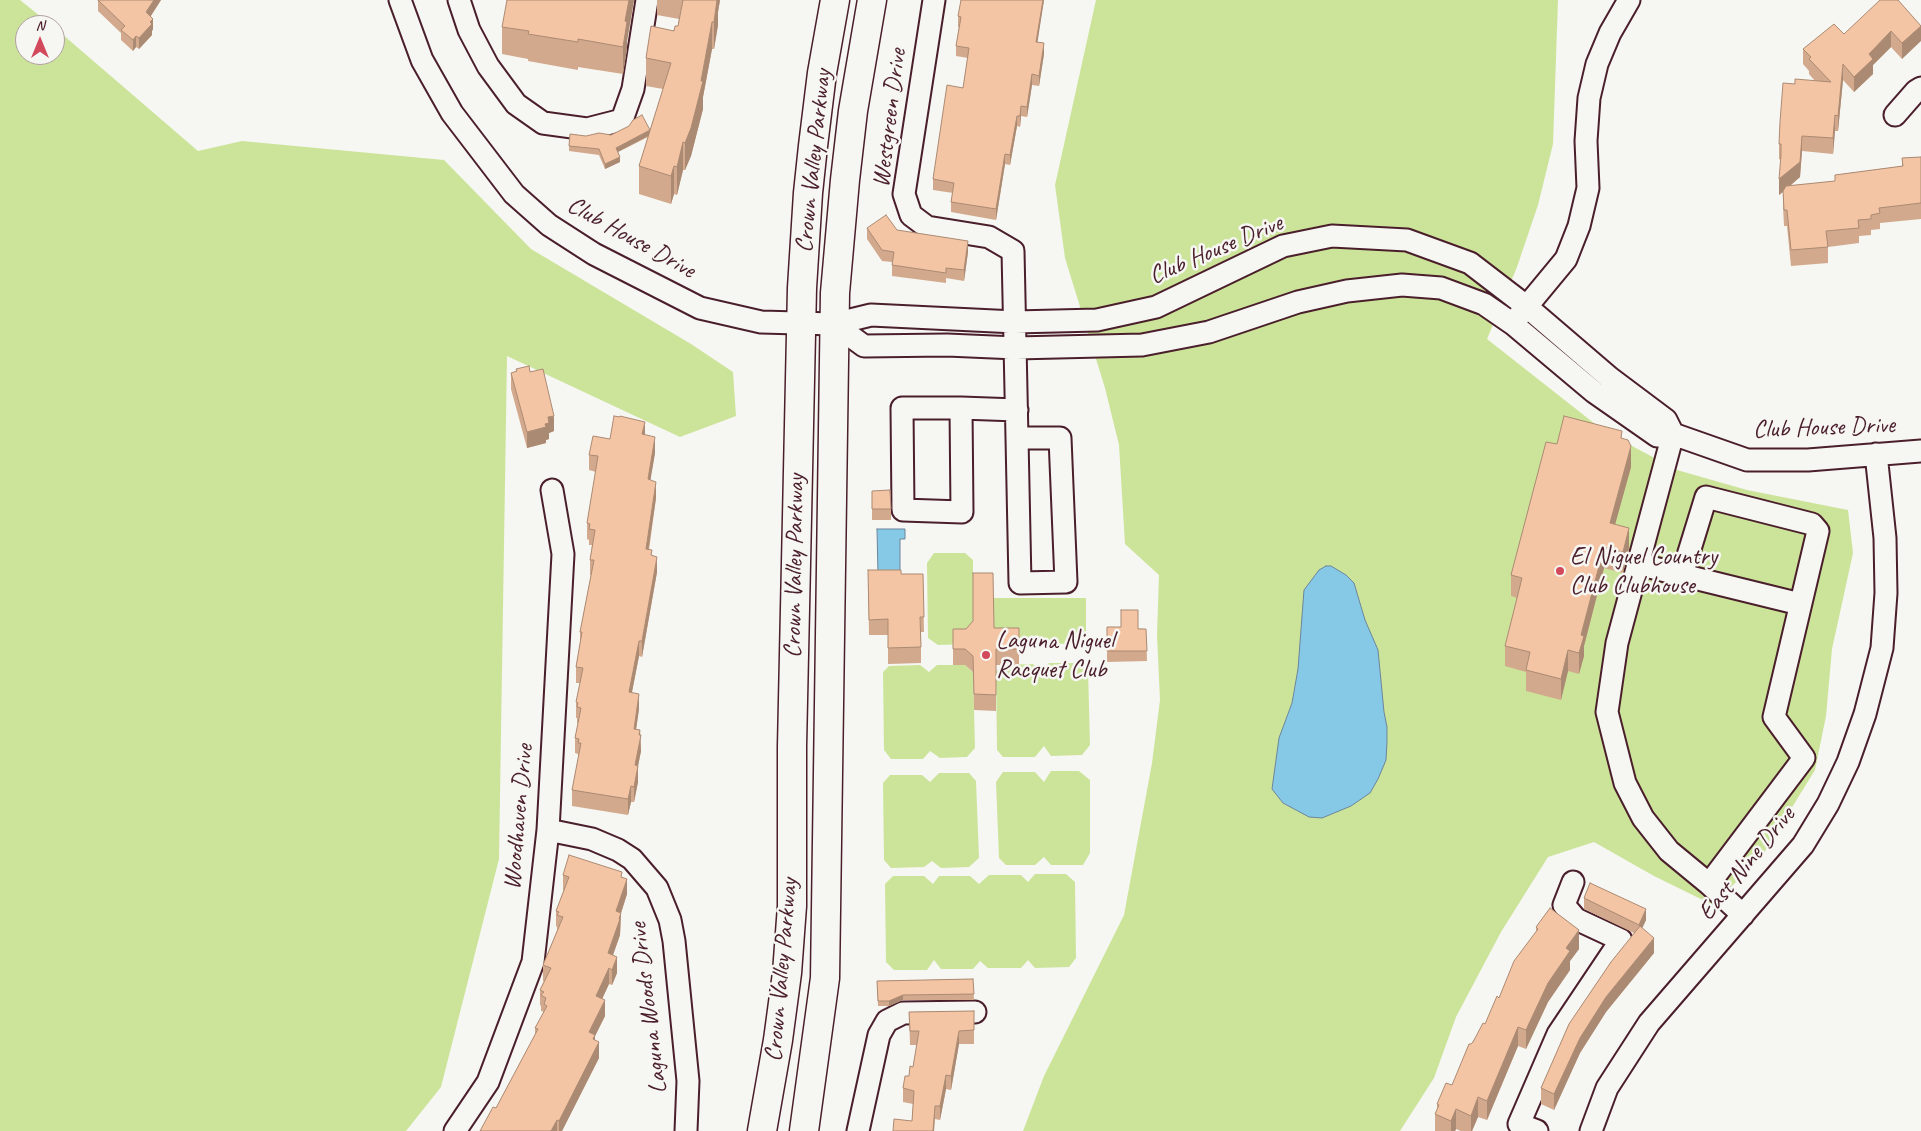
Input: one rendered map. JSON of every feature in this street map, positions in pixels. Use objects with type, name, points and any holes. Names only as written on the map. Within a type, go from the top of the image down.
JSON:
[{"type":"main road","name":"Crown Valley Parkway","points":[[762,1131],[787,974],[792,906],[792,746],[800,323],[808,193],[822,72],[835,0]]},
{"type":"main road","name":"Crown Valley Parkway","points":[[804,1131],[824,987],[834,324],[838,251],[853,111],[872,0]]},
{"type":"street","name":"Club House Drive","points":[[400,0],[422,60],[452,113],[514,194],[549,225],[594,254],[700,308],[762,322],[834,324],[871,316],[1015,322],[1097,320],[1156,307],[1283,246],[1332,236],[1407,240],[1470,263],[1526,306],[1610,378],[1666,420],[1673,434]]},
{"type":"street","points":[[459,0],[469,30],[488,66],[516,104],[543,123],[587,129],[622,120],[633,90],[647,0]]},
{"type":"street","name":"Westgreen Drive","points":[[934,0],[904,194],[911,215],[927,227],[989,237],[1013,251],[1020,583],[1066,582],[1060,438],[1017,438]]},
{"type":"street","points":[[1513,324],[1566,259],[1579,226],[1588,188],[1586,141],[1589,98],[1598,64],[1610,33],[1629,0]]},
{"type":"street","points":[[1895,115],[1916,91],[1921,88]]},
{"type":"street","name":"Club House Drive","points":[[834,324],[864,346],[947,345],[1016,348],[1142,345],[1209,332],[1298,302],[1347,291],[1402,285],[1441,288],[1484,304],[1513,324],[1622,413],[1657,436],[1673,434],[1747,460],[1808,460],[1921,452]]},
{"type":"street","points":[[961,408],[962,512],[903,510],[902,408],[961,408],[1017,410]]},
{"type":"street","points":[[1673,434],[1617,643],[1607,712],[1625,783],[1643,818],[1669,851],[1743,915]]},
{"type":"street","name":"East Nine Drive","points":[[1591,1131],[1607,1088],[1649,1024],[1803,845],[1828,804],[1848,762],[1865,714],[1882,648],[1886,593],[1885,538],[1876,454]]},
{"type":"street","name":"Woodhaven Drive","points":[[455,1131],[488,1082],[533,962],[548,830],[563,554],[552,490]]},
{"type":"street","points":[[1682,574],[1706,497],[1812,524],[1818,531],[1774,717],[1804,758],[1709,884]]},
{"type":"street","points":[[1638,564],[1800,604]]},
{"type":"street","name":"Laguna Woods Drive","points":[[548,830],[592,840],[618,850],[632,859],[657,888],[661,896],[670,920],[676,960],[688,1081],[686,1131]]},
{"type":"street","points":[[1537,1131],[1518,1124],[1558,1034],[1621,940],[1576,919],[1564,906],[1573,882]]},
{"type":"street","points":[[858,1131],[879,1035],[887,1021],[902,1013],[975,1012]]},
{"type":"green space","points":[[0,0],[20,0],[39,15],[15,15],[15,65],[65,65],[65,37],[198,151],[242,141],[444,160],[531,249],[691,344],[733,372],[736,416],[680,437],[507,356],[499,859],[441,1087],[406,1131],[0,1131]]},
{"type":"green space","points":[[1096,0],[1558,0],[1553,144],[1538,205],[1517,267],[1487,339],[1604,431],[1677,470],[1747,490],[1848,510],[1853,553],[1832,649],[1826,716],[1815,770],[1762,856],[1713,905],[1654,876],[1594,842],[1548,857],[1501,932],[1456,1017],[1434,1078],[1400,1131],[1023,1131],[1044,1076],[1124,915],[1152,763],[1160,700],[1157,635],[1159,575],[1125,544],[1119,445],[1105,388],[1065,258],[1055,185]]},
{"type":"green space","points":[[934,553],[965,553],[973,560],[973,636],[966,644],[938,645],[928,638],[927,563]]},
{"type":"green space","points":[[993,598],[1086,598],[1086,635],[1079,644],[1001,643],[994,637]]},
{"type":"green space","points":[[1049,663],[1079,663],[1088,670],[1090,745],[1082,755],[1051,756],[1044,746],[1035,757],[1003,757],[997,750],[996,672],[1002,665],[1033,664],[1042,671]]},
{"type":"green space","points":[[920,665],[929,672],[937,665],[965,665],[973,672],[975,748],[967,757],[940,758],[930,751],[923,759],[891,759],[884,750],[883,672],[889,666]]},
{"type":"green space","points":[[1051,771],[1079,771],[1090,780],[1090,853],[1083,865],[1051,865],[1044,857],[1035,865],[1006,865],[999,858],[996,782],[1003,772],[1035,772],[1044,782]]},
{"type":"green space","points":[[939,773],[969,773],[976,781],[979,858],[969,867],[941,868],[932,861],[924,867],[891,868],[884,860],[883,783],[890,775],[922,775],[930,782]]},
{"type":"green space","points":[[1035,874],[1066,874],[1075,882],[1076,958],[1069,967],[1035,968],[1028,960],[1021,968],[988,968],[980,961],[973,969],[941,969],[934,960],[927,970],[894,970],[886,962],[885,884],[893,876],[924,876],[933,884],[939,876],[970,876],[979,884],[989,875],[1021,875],[1028,882]]},
{"type":"water","points":[[877,529],[905,529],[905,539],[900,539],[900,575],[878,575]]},
{"type":"water","points":[[1326,566],[1331,566],[1346,575],[1354,583],[1365,620],[1378,650],[1387,742],[1386,760],[1370,793],[1351,806],[1322,818],[1309,817],[1283,803],[1272,789],[1279,738],[1292,703],[1298,669],[1304,590],[1319,570]]},
{"type":"building","points":[[98,0],[154,0],[146,12],[153,19],[150,22],[152,24],[139,38],[136,36],[133,40],[121,30],[125,26]]},
{"type":"building","points":[[507,0],[629,0],[623,47],[578,39],[578,42],[528,34],[529,31],[502,27]]},
{"type":"building","points":[[683,0],[717,0],[701,81],[703,81],[691,128],[685,143],[683,142],[677,167],[674,166],[671,176],[639,166],[671,63],[646,58],[651,26],[674,31],[675,26],[678,26]]},
{"type":"building","points":[[961,0],[1043,0],[1036,42],[1044,43],[1039,76],[1032,74],[1027,107],[1021,106],[1020,116],[1017,116],[1010,155],[1005,154],[996,209],[951,202],[954,183],[933,179],[947,85],[963,88],[969,48],[956,46],[961,17],[958,16]]},
{"type":"building","points":[[1880,0],[1898,0],[1921,26],[1902,43],[1891,31],[1869,54],[1873,59],[1854,77],[1843,64],[1838,116],[1835,115],[1833,138],[1802,136],[1800,162],[1779,179],[1783,83],[1795,84],[1795,79],[1831,82],[1809,59],[1811,57],[1803,49],[1834,24],[1844,34]]},
{"type":"building","points":[[642,115],[650,130],[616,148],[620,157],[605,164],[599,149],[569,146],[570,134],[586,136],[599,133],[611,135],[629,126],[633,120]]},
{"type":"building","points":[[1921,157],[1921,203],[1879,208],[1880,213],[1871,215],[1871,219],[1858,220],[1859,228],[1826,231],[1828,247],[1791,250],[1787,210],[1784,210],[1783,191],[1786,186],[1835,181],[1835,175],[1903,166],[1902,158]]},
{"type":"building","points":[[886,215],[897,230],[968,241],[964,270],[946,268],[946,273],[892,265],[894,252],[882,250],[867,228]]},
{"type":"building","points":[[529,366],[530,372],[543,369],[554,416],[548,417],[549,423],[545,424],[546,427],[527,432],[511,373],[517,371],[516,369]]},
{"type":"building","points":[[614,416],[645,422],[642,434],[655,437],[648,479],[656,482],[646,549],[652,550],[651,555],[657,557],[642,641],[639,641],[629,692],[639,694],[634,729],[640,730],[639,735],[641,735],[635,765],[638,766],[634,787],[631,786],[628,799],[572,790],[581,743],[578,743],[579,739],[575,738],[581,708],[577,707],[578,703],[576,702],[583,668],[576,667],[582,632],[580,632],[594,560],[590,560],[595,530],[589,529],[590,524],[587,523],[598,456],[589,455],[593,436],[610,439]]},
{"type":"building","name":"El Niguel Country Club Clubhouse","points":[[1564,416],[1622,431],[1621,438],[1628,440],[1631,446],[1610,523],[1629,528],[1623,552],[1604,547],[1581,635],[1584,636],[1579,653],[1568,650],[1561,679],[1526,670],[1530,652],[1505,646],[1522,578],[1511,575],[1546,442],[1557,444]]},
{"type":"building","points":[[890,490],[891,509],[872,509],[872,491]]},
{"type":"building","points":[[868,570],[901,570],[901,574],[923,574],[924,617],[920,617],[921,647],[888,648],[888,619],[869,620]]},
{"type":"building","name":"Laguna Niguel Racquet Club","points":[[973,573],[993,573],[994,628],[1019,628],[1019,649],[996,649],[996,695],[974,694],[973,656],[965,649],[953,649],[953,629],[966,629],[973,621]]},
{"type":"building","points":[[1121,610],[1138,610],[1138,629],[1146,629],[1147,651],[1107,651],[1107,627],[1121,627]]},
{"type":"building","points":[[569,855],[622,872],[621,877],[627,879],[616,911],[621,913],[620,919],[608,953],[617,957],[612,970],[609,968],[596,996],[605,1000],[589,1032],[595,1035],[593,1039],[599,1042],[559,1121],[557,1120],[551,1131],[480,1131],[493,1107],[496,1108],[538,1029],[535,1028],[547,1006],[544,1004],[546,998],[541,995],[544,992],[540,990],[551,968],[543,965],[563,917],[557,915],[559,912],[556,911],[569,877],[563,875]]},
{"type":"building","points":[[1590,883],[1646,909],[1639,925],[1584,898]]},
{"type":"building","points":[[1550,908],[1579,930],[1566,948],[1570,951],[1548,983],[1526,1030],[1518,1027],[1487,1101],[1478,1097],[1471,1116],[1456,1109],[1451,1121],[1435,1114],[1446,1083],[1452,1085],[1469,1044],[1473,1042],[1483,1023],[1485,1024],[1497,996],[1499,998],[1514,961],[1538,929],[1536,927]]},
{"type":"building","points":[[1640,926],[1654,938],[1606,997],[1580,1038],[1554,1094],[1541,1088],[1569,1024],[1611,962]]},
{"type":"building","points":[[973,979],[974,994],[903,995],[889,1001],[878,1001],[877,981]]},
{"type":"building","points":[[974,1011],[974,1030],[959,1031],[951,1076],[946,1075],[940,1106],[935,1106],[933,1131],[893,1131],[894,1119],[912,1121],[914,1091],[903,1088],[905,1076],[909,1076],[910,1066],[913,1067],[919,1031],[910,1031],[909,1012]]},
{"type":"place","name":"El Niguel Country Club Clubhouse","points":[[1560,571]]},
{"type":"place","name":"Laguna Niguel Racquet Club","points":[[986,655]]}]
